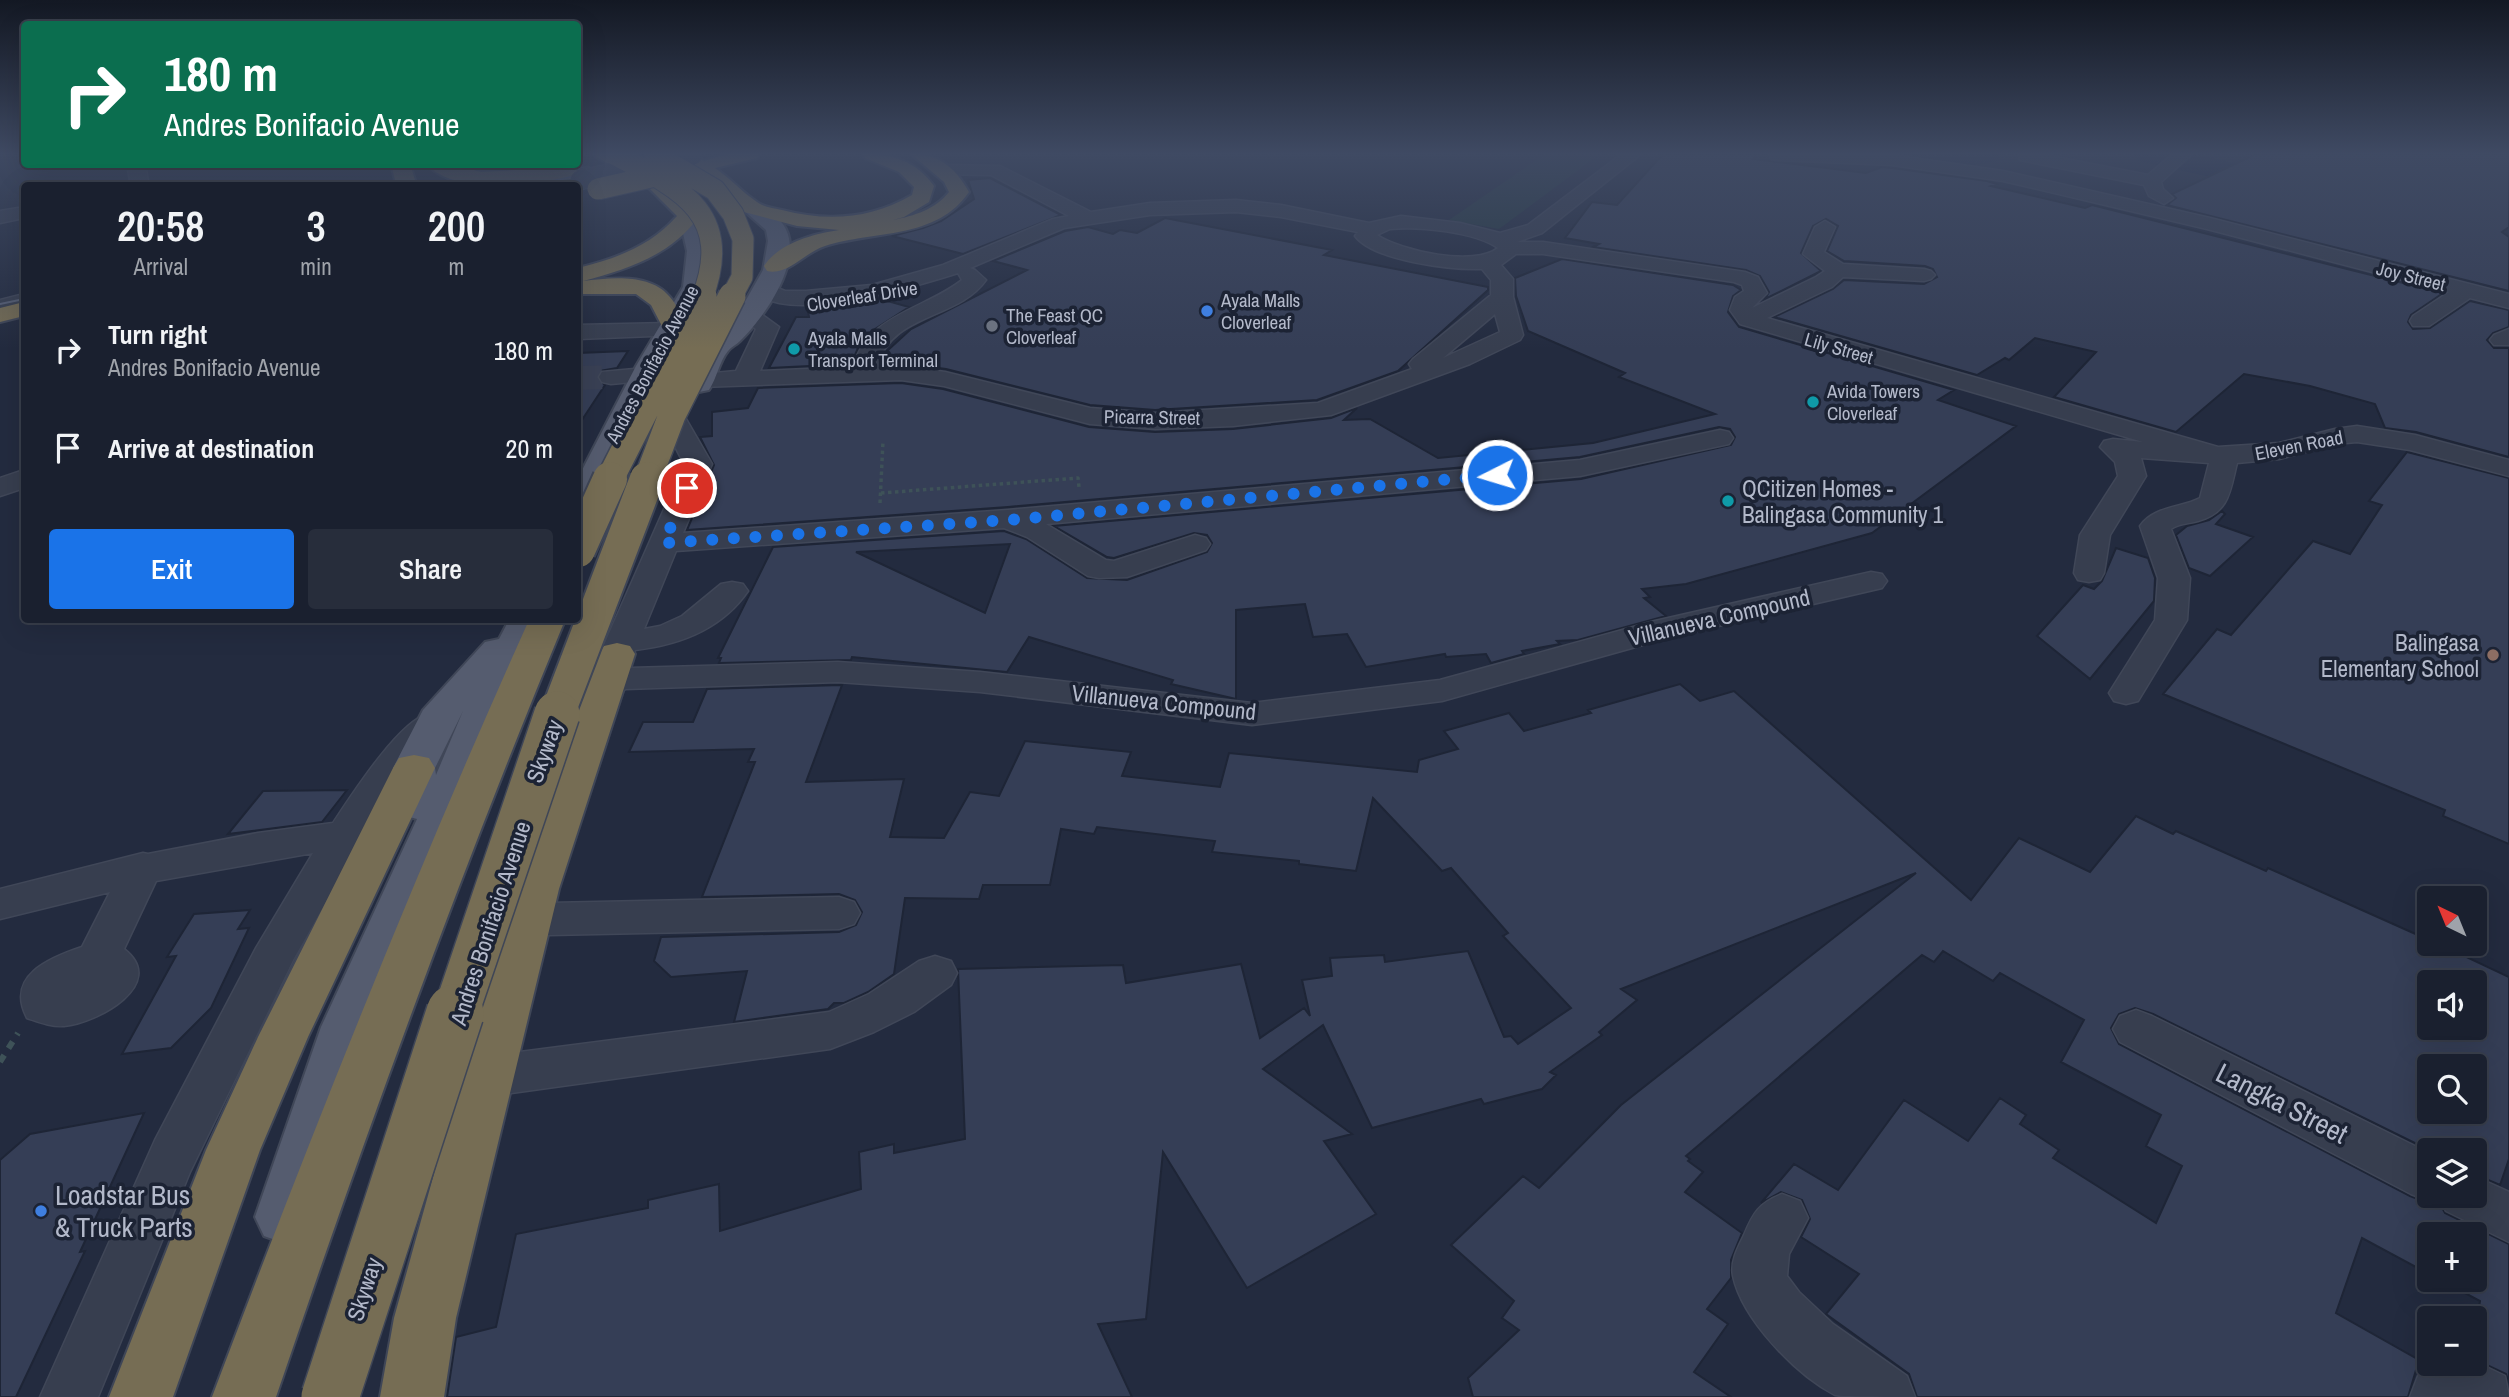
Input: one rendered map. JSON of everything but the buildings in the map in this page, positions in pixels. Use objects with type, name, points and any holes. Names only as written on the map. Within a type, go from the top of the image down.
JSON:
[{"type":"highway","points":[[581,274],[611,266],[653,249],[670,238],[686,219]]},
{"type":"highway","points":[[581,544],[710,278],[713,243],[705,219]]},
{"type":"highway","name":"Skyway","points":[[330,1397],[495,891],[558,712],[671,415],[742,277],[743,239],[733,219]]},
{"type":"highway","points":[[794,219],[842,224],[867,219]]},
{"type":"highway","points":[[765,270],[815,241],[900,225],[916,219]]},
{"type":"highway","points":[[0,290],[21,286]]},
{"type":"highway","points":[[581,288],[626,287],[653,295],[661,301],[671,328]]},
{"type":"highway","points":[[0,315],[21,310]]},
{"type":"highway","points":[[244,1397],[288,1272],[443,866],[531,623]]},
{"type":"highway","points":[[141,1397],[233,1150],[283,1037],[414,768]]},
{"type":"highway","points":[[412,1397],[425,1318],[543,904]]},
{"type":"main road","name":"Andres Bonifacio Avenue","points":[[581,501],[645,375],[695,288],[698,275],[697,242],[690,219]]},
{"type":"main road","points":[[754,219],[765,270]]},
{"type":"main road","name":"Andres Bonifacio Avenue","points":[[338,1397],[574,658],[632,534],[677,425],[719,345],[730,338],[749,316],[765,270]]},
{"type":"main road","name":"Andres Bonifacio Avenue","points":[[719,345],[717,337],[765,270]]},
{"type":"main road","points":[[429,846],[414,768],[442,710],[530,623]]},
{"type":"main road","points":[[220,1397],[267,1269],[346,1027],[429,846],[483,709],[531,623]]},
{"type":"street","name":"Cloverleaf Drive","points":[[765,270],[781,296],[806,298],[873,291],[950,269],[1060,223],[1088,219]]},
{"type":"street","name":"Cloverleaf Drive","points":[[749,316],[784,307],[888,296],[968,274],[1089,219]]},
{"type":"street","name":"Cloverleaf Drive","points":[[1320,219],[1371,229],[1381,224],[1401,222],[1512,245]]},
{"type":"street","name":"Cloverleaf Drive","points":[[1487,262],[1504,255],[1523,235],[1548,219]]},
{"type":"street","name":"Joy Street","points":[[2189,219],[2509,301]]},
{"type":"street","points":[[2202,219],[2210,224]]},
{"type":"street","points":[[1825,227],[1813,254],[1838,270],[1924,275]]},
{"type":"street","points":[[1371,229],[1365,236],[1384,247],[1445,260],[1487,262]]},
{"type":"street","points":[[1512,245],[1738,276],[1751,281],[1756,293],[1743,302],[1741,310],[1748,319],[1824,282],[1838,270]]},
{"type":"street","points":[[1512,245],[1541,254],[1715,281],[1727,285],[1730,292],[1723,307],[1732,322],[2113,447],[2155,452],[2218,454],[2213,502],[2192,514],[2172,516],[2155,526],[2174,578],[2171,620],[2126,693]]},
{"type":"street","name":"Picarra Street","points":[[701,380],[901,373],[945,379],[1090,416],[1156,421],[1322,410],[1462,359],[1512,335],[1502,298],[1502,279],[1487,262]]},
{"type":"street","points":[[863,374],[871,349],[893,326],[965,290],[975,280],[968,274]]},
{"type":"street","points":[[2421,321],[2467,290]]},
{"type":"street","points":[[0,298],[21,293]]},
{"type":"street","points":[[1322,410],[1354,390],[1355,386],[1350,378],[1377,378],[1418,365],[1437,353],[1476,317],[1502,298]]},
{"type":"street","points":[[0,307],[21,302]]},
{"type":"street","points":[[746,378],[768,327],[749,316]]},
{"type":"street","name":"Lily Street","points":[[1748,319],[1811,341],[2218,454]]},
{"type":"street","points":[[581,332],[671,328]]},
{"type":"street","points":[[1437,353],[1462,359]]},
{"type":"street","points":[[611,377],[645,375]]},
{"type":"street","points":[[432,1397],[543,904],[616,658],[698,464],[677,425]]},
{"type":"street","name":"Eleven Road","points":[[2218,454],[2271,453],[2337,437],[2375,435],[2509,468]]},
{"type":"street","points":[[671,527],[878,528],[1009,520],[1580,468],[1720,439]]},
{"type":"street","points":[[2089,573],[2095,535],[2132,476],[2128,459],[2113,447]]},
{"type":"street","points":[[0,488],[21,479]]},
{"type":"street","points":[[1009,520],[1037,531],[1099,569],[1116,570],[1195,544]]},
{"type":"street","name":"Villanueva Compound","points":[[616,658],[980,682],[1252,714],[1442,690],[1667,628],[1871,582]]},
{"type":"street","points":[[616,658],[680,631],[702,618],[732,591]]},
{"type":"street","points":[[69,1397],[177,1148],[254,993],[314,884],[345,835],[389,769],[442,710]]},
{"type":"street","points":[[0,904],[143,867],[275,842],[345,835]]},
{"type":"street","points":[[97,960],[143,867]]},
{"type":"street","points":[[543,904],[839,913]]},
{"type":"street","points":[[504,1074],[830,1030],[889,1006],[909,995],[935,974]]},
{"type":"street","name":"Langka Street","points":[[2136,1029],[2417,1172]]},
{"type":"street","points":[[2487,1207],[2509,1218]]},
{"type":"street","points":[[1782,1218],[1766,1241],[1759,1274],[1768,1296],[1794,1327],[1886,1397]]},
{"type":"street","points":[[2439,1397],[2451,1384],[2461,1384],[2484,1397]]},
{"type":"path","points":[[878,528],[883,442]]},
{"type":"path","points":[[881,493],[1077,478],[1082,513]]},
{"type":"shaded area","points":[[1450,219],[1512,219],[1499,229]]},
{"type":"tunnel","points":[[581,378],[611,377]]},
{"type":"tram line","points":[[0,304],[21,300]]},
{"type":"place","name":"Ayala Malls Cloverleaf","points":[[1207,311]]},
{"type":"place","name":"The Feast QC Cloverleaf","points":[[992,326]]},
{"type":"place","name":"Ayala Malls Transport Terminal","points":[[794,349]]},
{"type":"place","name":"Avida Towers Cloverleaf","points":[[1813,402]]},
{"type":"place","name":"QCitizen Homes - Balingasa Community 1","points":[[1728,501]]},
{"type":"place","name":"Balingasa Elementary School","points":[[2493,655]]},
{"type":"place","name":"Loadstar Bus & Truck Parts","points":[[41,1211]]},
{"type":"route","points":[[687,488],[664,543],[1009,520],[1497,475]]}]
